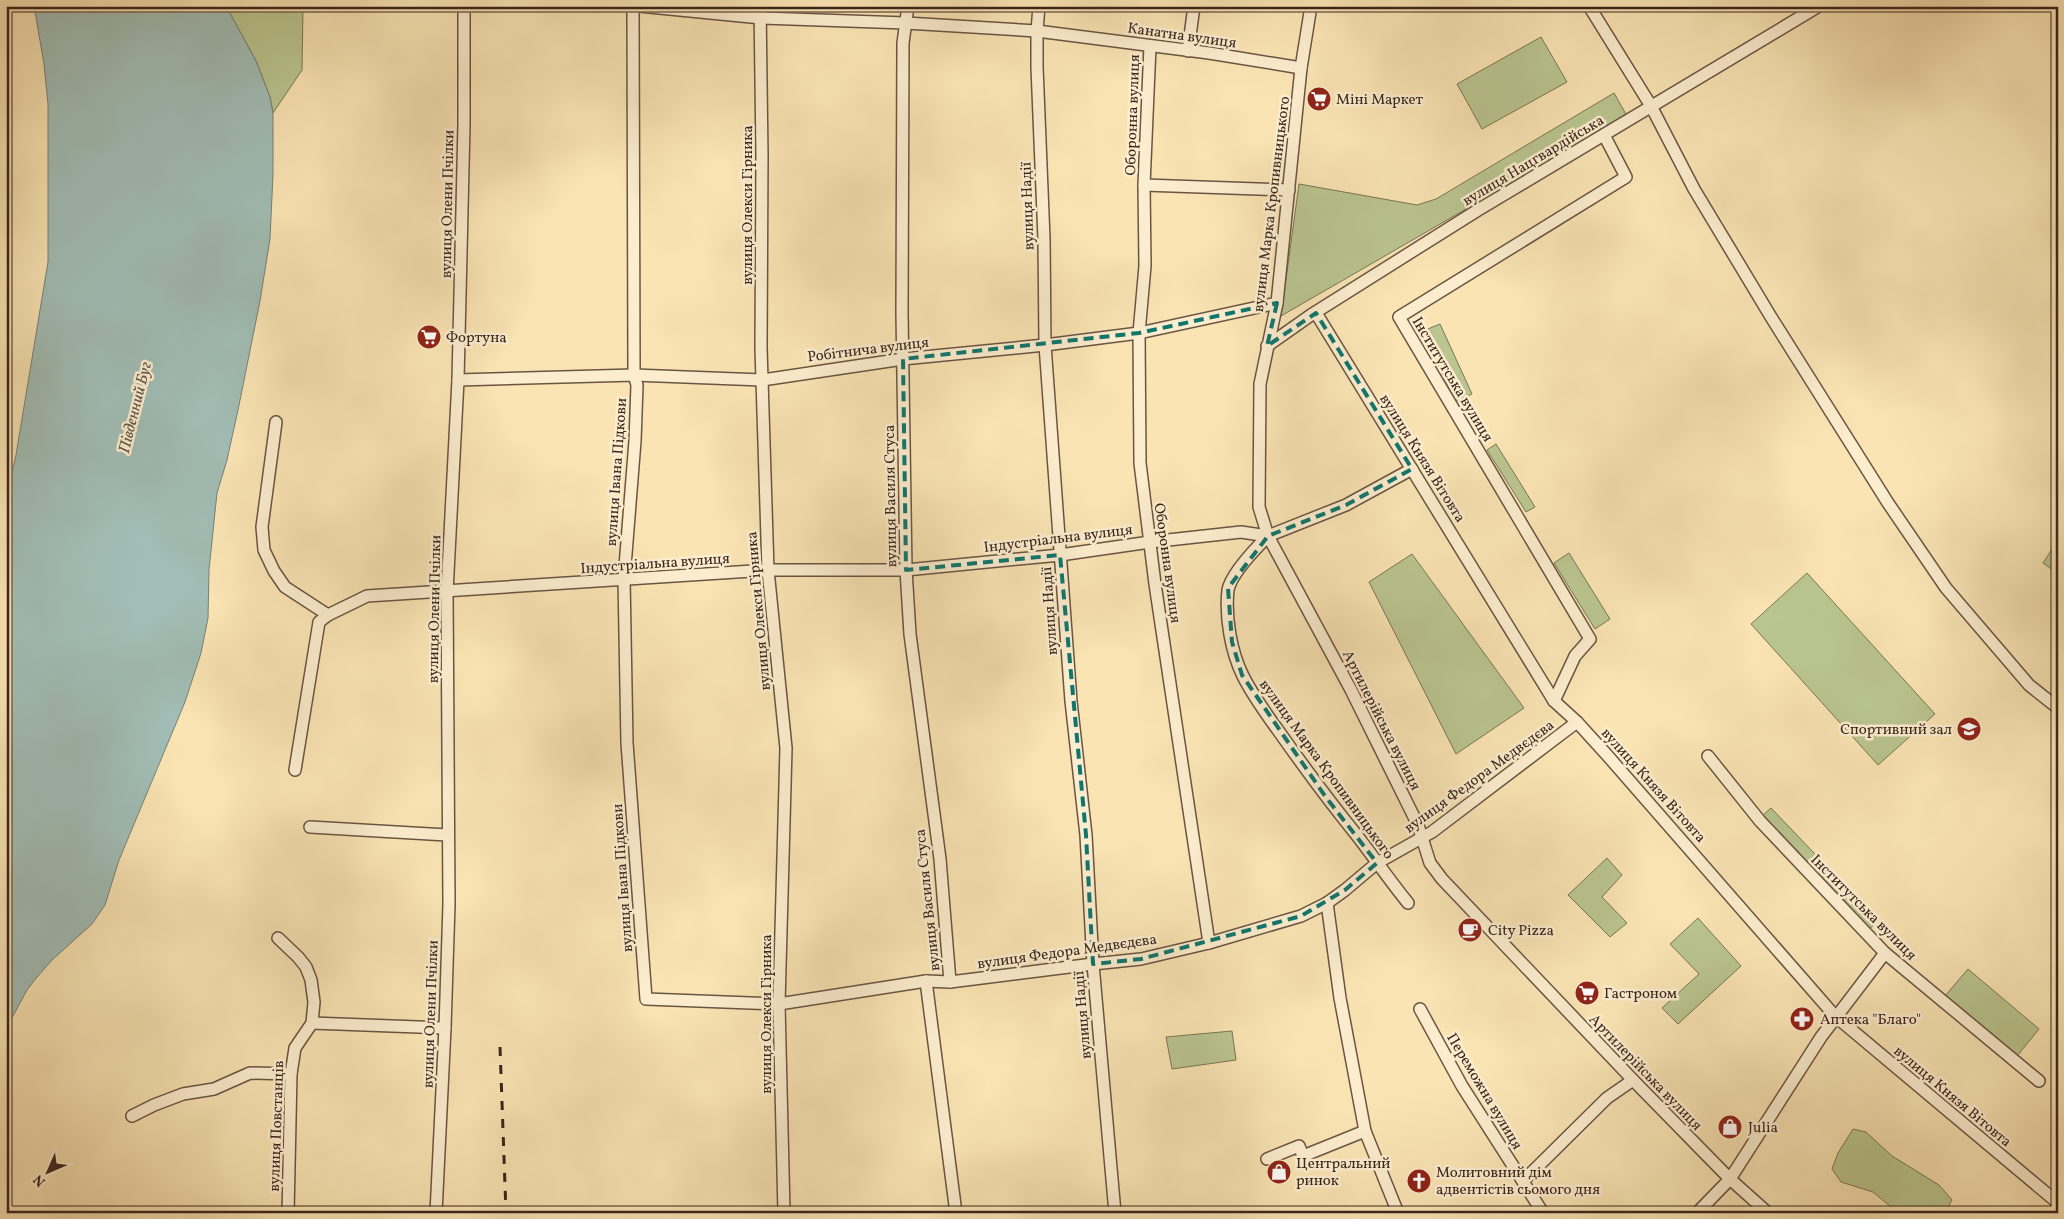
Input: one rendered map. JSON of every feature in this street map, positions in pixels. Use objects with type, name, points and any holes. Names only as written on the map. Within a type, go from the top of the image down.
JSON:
[{"type":"street","name":"вулиця Олени Пчілки","points":[[436,1213],[449,904],[447,835],[447,592],[458,380],[464,124],[464,6]]},
{"type":"street","name":"вулиця Івана Підкови","points":[[633,6],[634,375],[637,385],[635,441],[624,579],[627,743],[646,999]]},
{"type":"street","name":"Канатна вулиця","points":[[639,6],[760,12],[1036,31],[1301,68]]},
{"type":"street","name":"вулиця Василя Стуса","points":[[908,6],[904,43],[903,130],[903,359],[906,570],[910,634],[923,745],[940,859],[950,982]]},
{"type":"street","name":"вулиця Надії","points":[[1039,6],[1036,31],[1045,345],[1071,701],[1086,836],[1093,964],[1115,1213]]},
{"type":"street","points":[[1188,51],[1194,6]]},
{"type":"street","name":"вулиця Марка Кропивницького","points":[[1311,6],[1301,68],[1277,303],[1260,384],[1259,507],[1268,536],[1256,548],[1228,588],[1228,612],[1232,642],[1242,674],[1258,702],[1324,796],[1377,863],[1385,876],[1408,902]]},
{"type":"street","points":[[1589,6],[1650,106],[1694,189],[1770,317],[1909,534],[1946,588],[2029,684],[2058,708]]},
{"type":"street","name":"вулиця Нацгвардійська","points":[[1267,346],[1478,210],[1819,6]]},
{"type":"street","name":"вулиця Олекси Гірника","points":[[760,12],[762,380],[768,570],[786,748],[779,1004],[784,1213]]},
{"type":"street","name":"Оборонна вулиця","points":[[1150,46],[1144,185],[1145,266],[1139,333],[1140,463],[1209,943]]},
{"type":"street","name":"Інститутська вулиця","points":[[1554,701],[1575,656],[1590,639],[1399,317],[1626,177],[1604,135]]},
{"type":"street","name":"Оборонна вулиця","points":[[1144,185],[1289,190]]},
{"type":"street","name":"Робітнича вулиця","points":[[458,380],[634,375],[762,380],[903,359],[1045,345],[1139,333],[1277,303]]},
{"type":"street","name":"вулиця Князя Вітовта","points":[[1316,313],[1554,701],[1577,722],[1709,870],[1835,1016],[2058,1204]]},
{"type":"street","points":[[276,422],[262,527],[264,550],[274,571],[285,587],[328,614],[319,622],[295,770]]},
{"type":"street","points":[[1268,536],[1346,505],[1412,469]]},
{"type":"street","name":"Індустріальна вулиця","points":[[328,614],[367,596],[768,570],[906,570],[1060,555],[1150,542],[1241,532],[1268,536]]},
{"type":"street","name":"Артилерійська вулиця","points":[[1268,536],[1351,690],[1423,838],[1430,863],[1442,879],[1633,1080],[1730,1180],[1768,1213]]},
{"type":"street","name":"вулиця Федора Медвєдєва","points":[[646,999],[779,1004],[926,981],[950,982],[1093,964],[1141,960],[1209,943],[1301,916],[1327,903],[1377,863],[1423,838],[1577,722]]},
{"type":"street","name":"Інститутська вулиця","points":[[1708,756],[1760,821],[1885,953],[2039,1081]]},
{"type":"street","points":[[310,827],[447,835]]},
{"type":"street","points":[[1327,903],[1345,1026],[1365,1131],[1398,1213]]},
{"type":"street","points":[[278,938],[298,957],[309,974],[314,1002],[312,1023],[445,1028]]},
{"type":"street","points":[[1697,1213],[1730,1180],[1835,1016],[1885,953]]},
{"type":"street","name":"вулиця Василя Стуса","points":[[926,981],[956,1213]]},
{"type":"street","name":"Переможна вулиця","points":[[1420,1009],[1462,1086],[1543,1213]]},
{"type":"street","name":"вулиця Повстанців","points":[[288,1213],[291,1074],[295,1048],[312,1023]]},
{"type":"street","points":[[132,1116],[183,1094],[214,1089],[250,1073],[291,1074]]},
{"type":"street","points":[[1523,1181],[1607,1098],[1633,1080]]},
{"type":"street","points":[[1267,1159],[1299,1146],[1303,1156],[1365,1131]]},
{"type":"highlighted area","points":[[1277,303],[1267,346],[1316,313],[1412,469],[1346,505],[1268,536],[1228,588],[1232,642],[1242,675],[1325,796],[1377,863],[1345,890],[1301,916],[1141,959],[1093,964],[1086,835],[1060,555],[906,570],[903,359],[1139,333]]},
{"type":"green space","points":[[226,6],[303,6],[302,70],[273,113],[270,97],[256,61]]},
{"type":"green space","points":[[1541,37],[1567,82],[1482,129],[1457,84]]},
{"type":"green space","points":[[1614,93],[1627,116],[1281,316],[1299,184],[1417,205],[1436,199]]},
{"type":"green space","points":[[1440,324],[1472,394],[1455,402],[1423,331]]},
{"type":"green space","points":[[1496,444],[1535,507],[1526,512],[1487,450]]},
{"type":"green space","points":[[2058,540],[2058,574],[2043,563]]},
{"type":"green space","points":[[1569,553],[1610,619],[1595,629],[1554,563]]},
{"type":"green space","points":[[1412,554],[1524,708],[1456,754],[1369,582]]},
{"type":"green space","points":[[1807,573],[1935,714],[1878,765],[1751,624]]},
{"type":"green space","points":[[1771,808],[1878,920],[1869,930],[1762,816]]},
{"type":"green space","points":[[1607,858],[1622,875],[1602,897],[1627,923],[1610,937],[1568,895]]},
{"type":"green space","points":[[1698,918],[1741,966],[1678,1024],[1662,1008],[1699,974],[1670,944]]},
{"type":"green space","points":[[1968,969],[2039,1029],[2017,1056],[1945,996]]},
{"type":"green space","points":[[1232,1031],[1236,1060],[1172,1069],[1166,1037]]},
{"type":"green space","points":[[1853,1129],[1866,1132],[1892,1156],[1939,1185],[1952,1200],[1945,1213],[1896,1213],[1873,1192],[1841,1182],[1832,1169],[1838,1153]]},
{"type":"water","name":"Південний Буг","points":[[34,6],[226,6],[256,61],[270,97],[273,113],[273,174],[270,239],[260,301],[227,460],[217,493],[209,570],[208,618],[201,653],[185,702],[119,860],[105,905],[92,924],[52,960],[37,977],[27,990],[6,1029],[6,499],[16,455],[48,262],[48,104],[44,64]]},
{"type":"railway","points":[[500,1047],[506,1213]]},
{"type":"place","name":"Міні Маркет","points":[[1319,99]]},
{"type":"place","name":"Фортуна","points":[[429,337]]},
{"type":"place","name":"Спортивний зал","points":[[1969,729]]},
{"type":"place","name":"City Pizza","points":[[1470,930]]},
{"type":"place","name":"Гастроном","points":[[1587,993]]},
{"type":"place","name":"Аптека \"Благо\"","points":[[1802,1019]]},
{"type":"place","name":"Julia","points":[[1730,1127]]},
{"type":"place","name":"Центральний ринок","points":[[1279,1172]]},
{"type":"place","name":"Молитовний дім адвентістів сьомого дня","points":[[1419,1181]]}]
